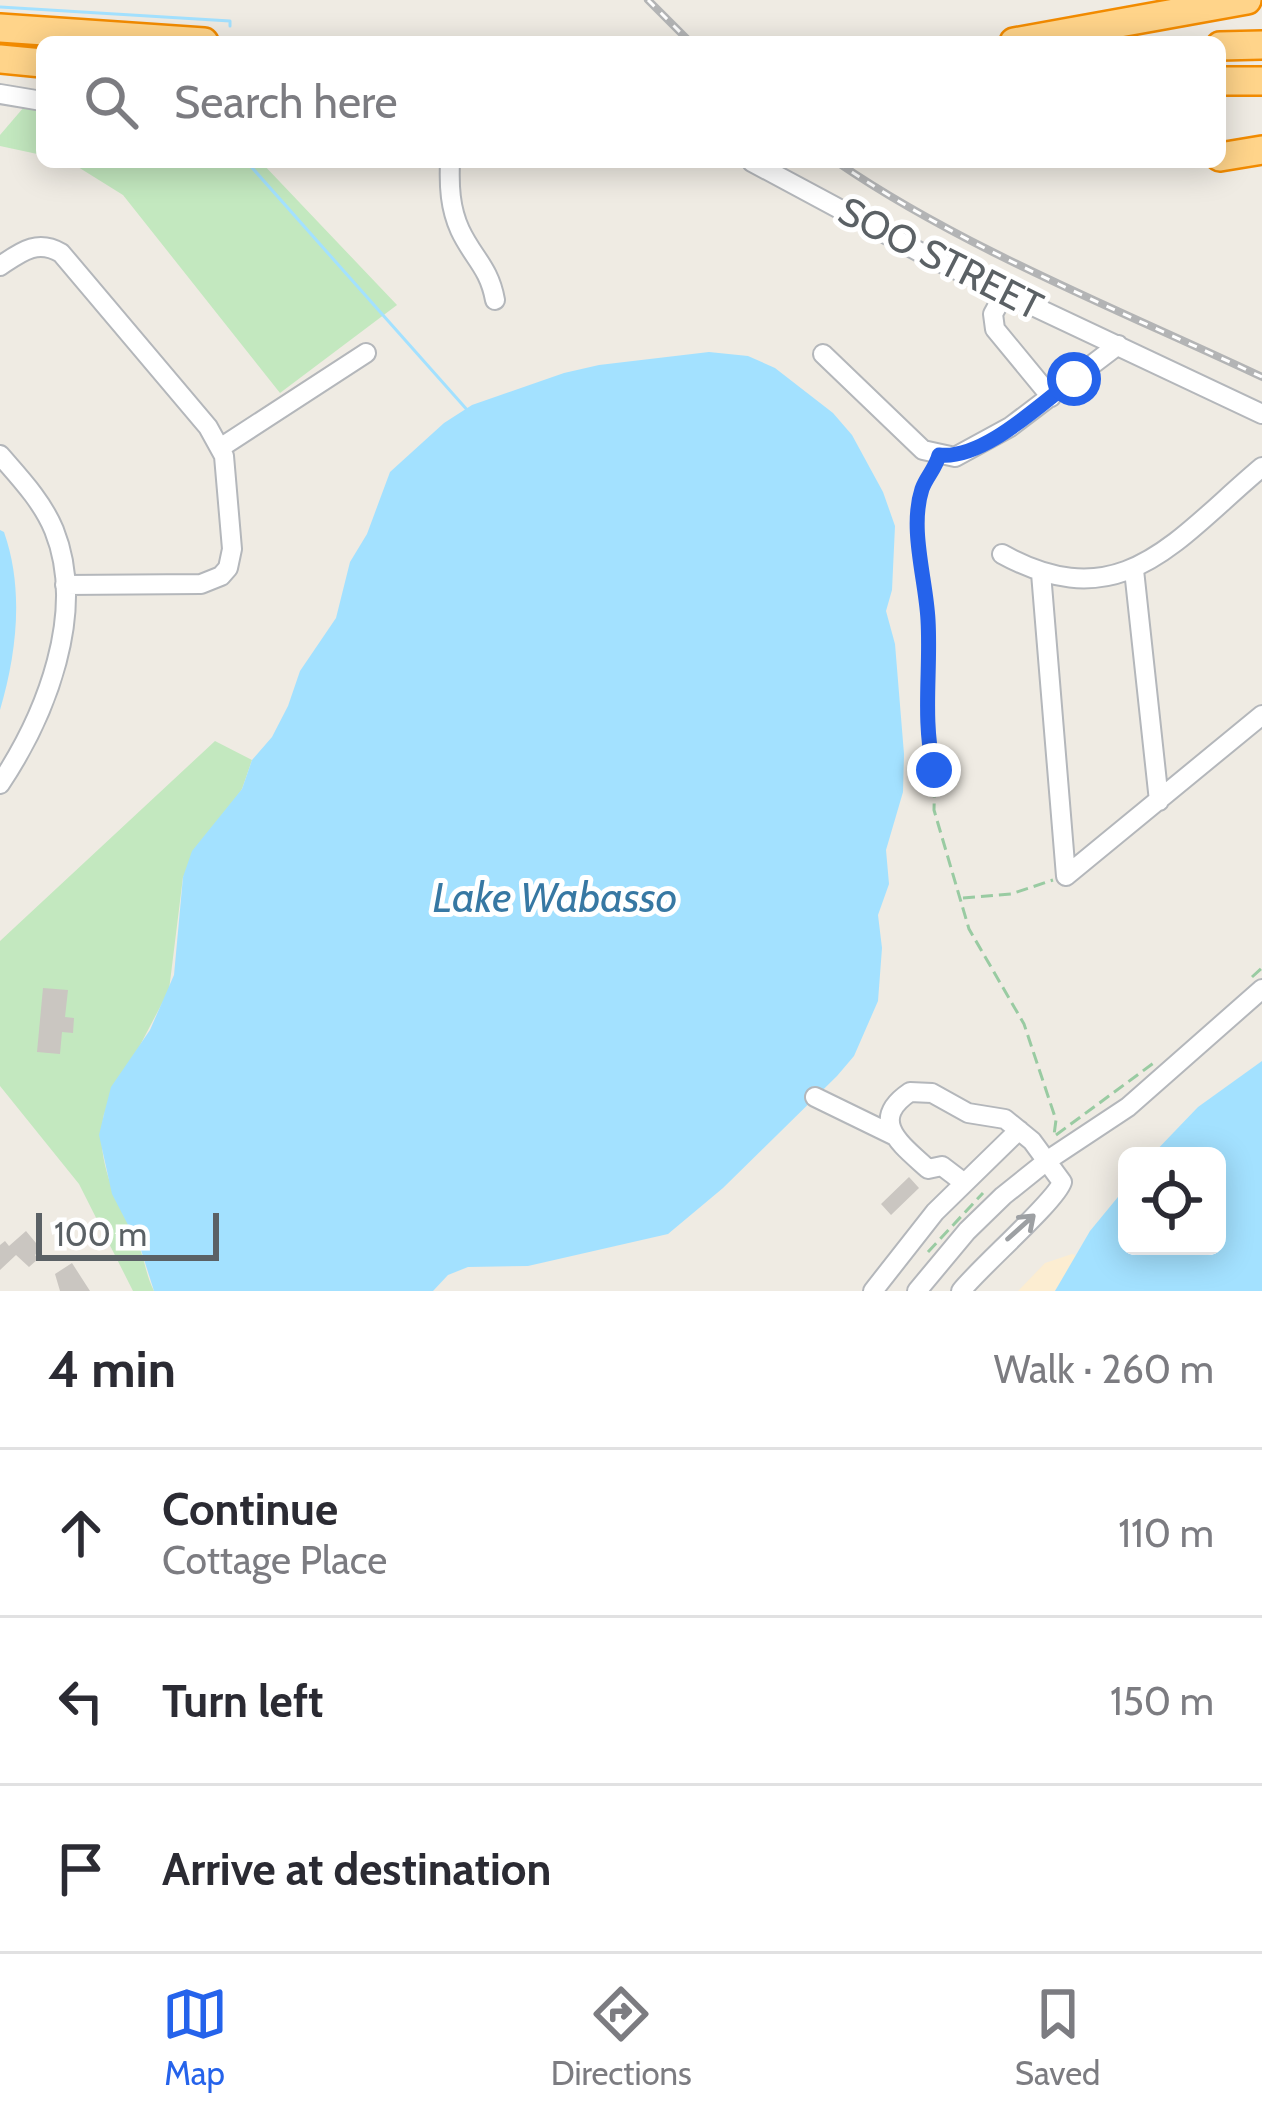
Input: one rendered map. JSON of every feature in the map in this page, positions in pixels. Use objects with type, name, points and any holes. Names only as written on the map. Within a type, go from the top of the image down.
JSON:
[{"type":"highway","points":[[1047,36],[1246,0]]},
{"type":"highway","points":[[0,28],[117,36]]},
{"type":"highway","points":[[1226,46],[1262,45]]},
{"type":"highway","points":[[0,59],[36,62]]},
{"type":"highway","points":[[1226,81],[1262,81]]},
{"type":"highway","points":[[1226,156],[1262,150]]},
{"type":"street","points":[[0,94],[36,100]]},
{"type":"street","points":[[450,168],[454,213],[491,275],[496,300]]},
{"type":"street","name":"SOO STREET","points":[[763,168],[927,256],[1262,414]]},
{"type":"street","points":[[0,266],[32,247],[61,253],[208,427],[228,476],[232,549],[221,576],[201,584],[64,585]]},
{"type":"street","points":[[1004,292],[993,324],[1051,397]]},
{"type":"street","points":[[823,354],[911,440],[939,455],[967,453],[1118,345]]},
{"type":"street","points":[[220,448],[366,353]]},
{"type":"street","points":[[0,455],[44,508],[53,527],[64,585],[59,644],[42,706],[0,784]]},
{"type":"street","points":[[1002,554],[1041,573],[1087,580],[1134,570],[1262,466]]},
{"type":"street","points":[[1134,570],[1159,801]]},
{"type":"street","points":[[1041,573],[1066,876]]},
{"type":"street","points":[[1066,876],[1262,715]]},
{"type":"street","points":[[917,1291],[983,1214],[1048,1160],[1129,1107],[1259,998]]},
{"type":"street","points":[[897,1140],[890,1118],[894,1106],[910,1091],[921,1090],[968,1113],[997,1114],[1048,1160],[1061,1182],[1056,1196],[997,1249],[961,1291]]},
{"type":"street","points":[[815,1097],[897,1140],[928,1169],[942,1166],[963,1182]]},
{"type":"street","points":[[873,1291],[963,1182],[1019,1130]]},
{"type":"path","points":[[939,455],[922,487],[918,529],[928,624],[927,741],[934,770],[934,810],[970,929],[1024,1024],[1056,1120],[1053,1137]]},
{"type":"path","points":[[961,899],[1011,894],[1066,876]]},
{"type":"green space","points":[[24,107],[36,110],[36,154],[0,146],[0,135]]},
{"type":"green space","points":[[80,168],[267,168],[397,305],[280,393],[123,195]]},
{"type":"green space","points":[[215,741],[252,760],[242,789],[183,877],[169,990],[104,1114],[105,1165],[154,1291],[133,1291],[79,1184],[0,1086],[0,941]]},
{"type":"sand","points":[[1077,1256],[1055,1291],[1018,1291],[1045,1263]]},
{"type":"water","name":"Lake Wabasso","points":[[709,352],[748,356],[775,368],[833,413],[852,435],[883,492],[895,526],[892,590],[886,611],[895,644],[903,792],[886,850],[889,884],[878,915],[882,948],[878,1001],[854,1056],[723,1188],[668,1234],[528,1266],[468,1267],[448,1275],[433,1291],[154,1291],[141,1250],[112,1194],[99,1135],[111,1087],[150,1030],[174,975],[183,877],[192,851],[242,789],[252,760],[272,737],[288,706],[300,671],[336,618],[350,562],[367,534],[390,472],[444,423],[472,405],[599,365]]},
{"type":"water","points":[[0,530],[10,554],[16,598],[11,666],[0,710]]},
{"type":"water","points":[[1262,1061],[1262,1291],[1055,1291],[1090,1231],[1118,1197],[1118,1255],[1226,1255],[1226,1147],[1160,1147],[1198,1107]]},
{"type":"building","points":[[43,988],[68,990],[65,1017],[74,1018],[73,1033],[62,1032],[60,1054],[37,1052]]},
{"type":"building","points":[[909,1177],[919,1188],[891,1215],[881,1204]]},
{"type":"building","points":[[26,1231],[41,1249],[35,1255],[38,1259],[29,1267],[16,1255],[0,1270],[0,1245],[5,1241],[9,1246]]},
{"type":"building","points":[[72,1263],[90,1291],[60,1291],[55,1274]]},
{"type":"waterway","points":[[0,7],[230,21],[230,26]]},
{"type":"waterway","points":[[252,168],[469,412]]},
{"type":"railway","points":[[648,0],[684,36]]},
{"type":"railway","points":[[846,168],[990,251],[1262,377]]},
{"type":"route","points":[[934,770],[927,741],[928,624],[918,529],[922,487],[939,455],[955,457],[989,441],[1074,379]]}]
